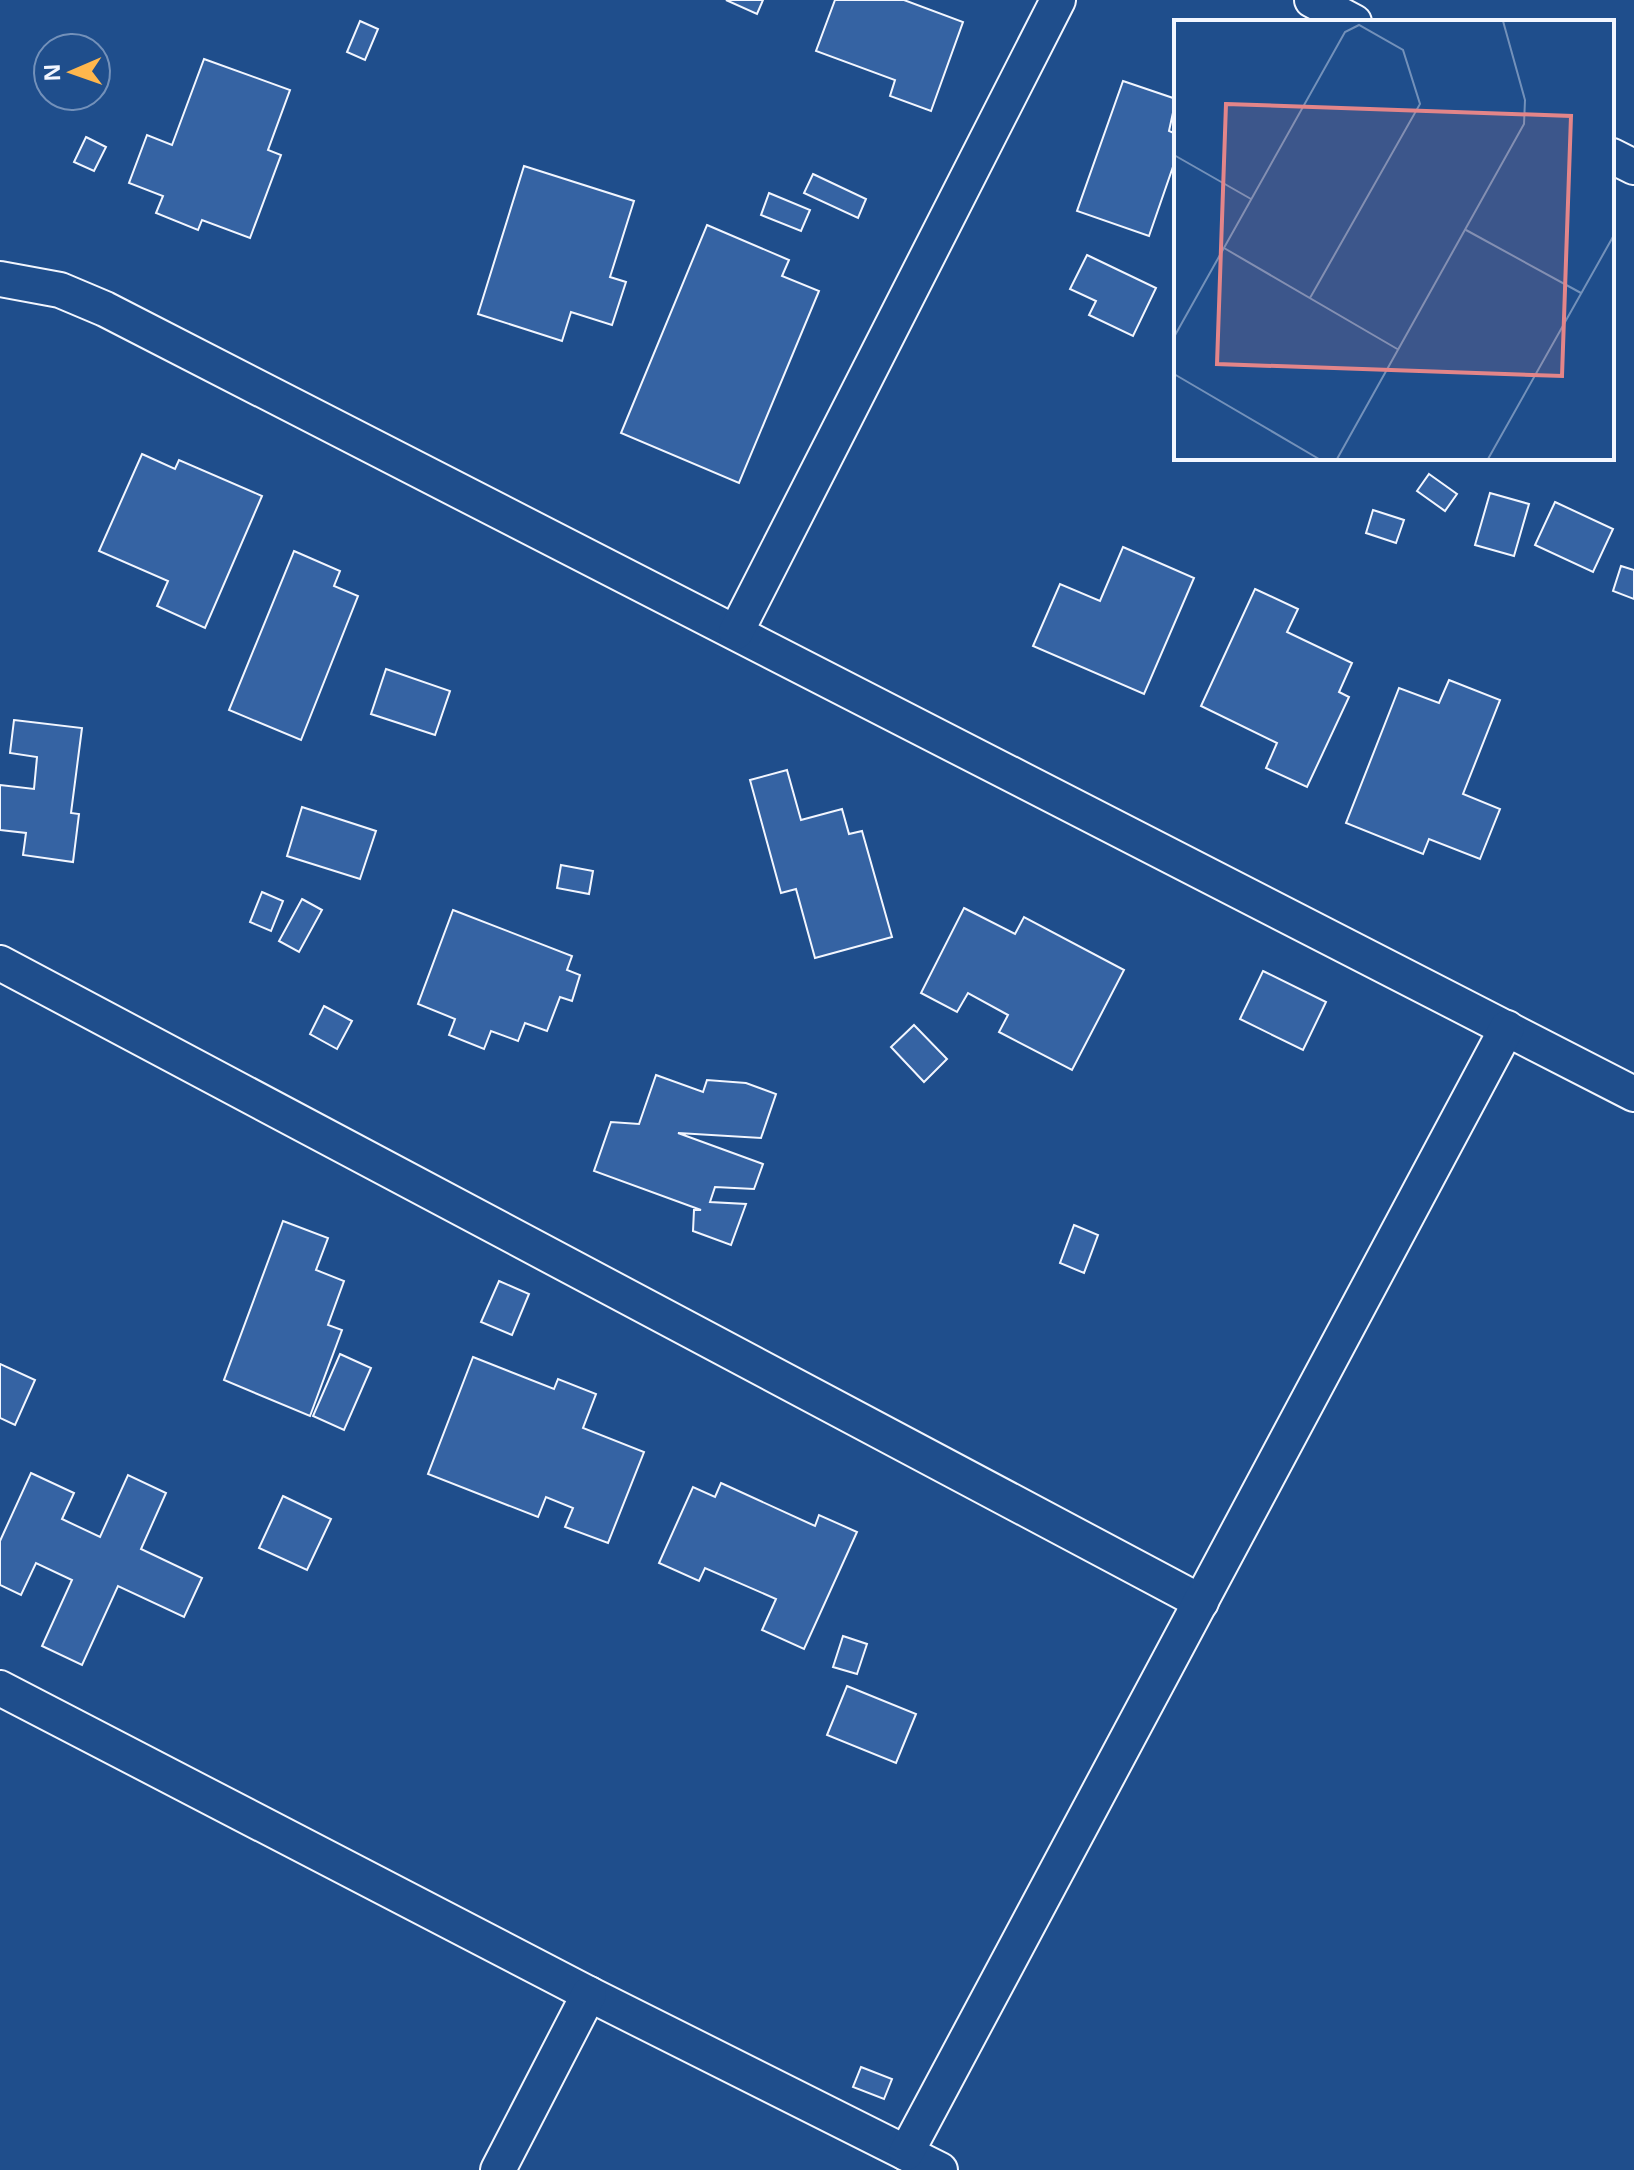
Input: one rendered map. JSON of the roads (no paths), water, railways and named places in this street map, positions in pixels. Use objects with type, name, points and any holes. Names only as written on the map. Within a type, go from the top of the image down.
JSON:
[{"type":"street","points":[[736,632],[1058,0]]},
{"type":"street","points":[[1312,0],[1350,20]]},
{"type":"street","points":[[1614,157],[1634,167]]},
{"type":"street","points":[[0,279],[60,290],[105,309],[1634,1094]]},
{"type":"street","points":[[0,963],[1201,1602]]},
{"type":"street","points":[[906,2153],[1507,1028]]},
{"type":"street","points":[[0,1688],[589,1994],[940,2170]]},
{"type":"street","points":[[498,2170],[589,1994]]}]
